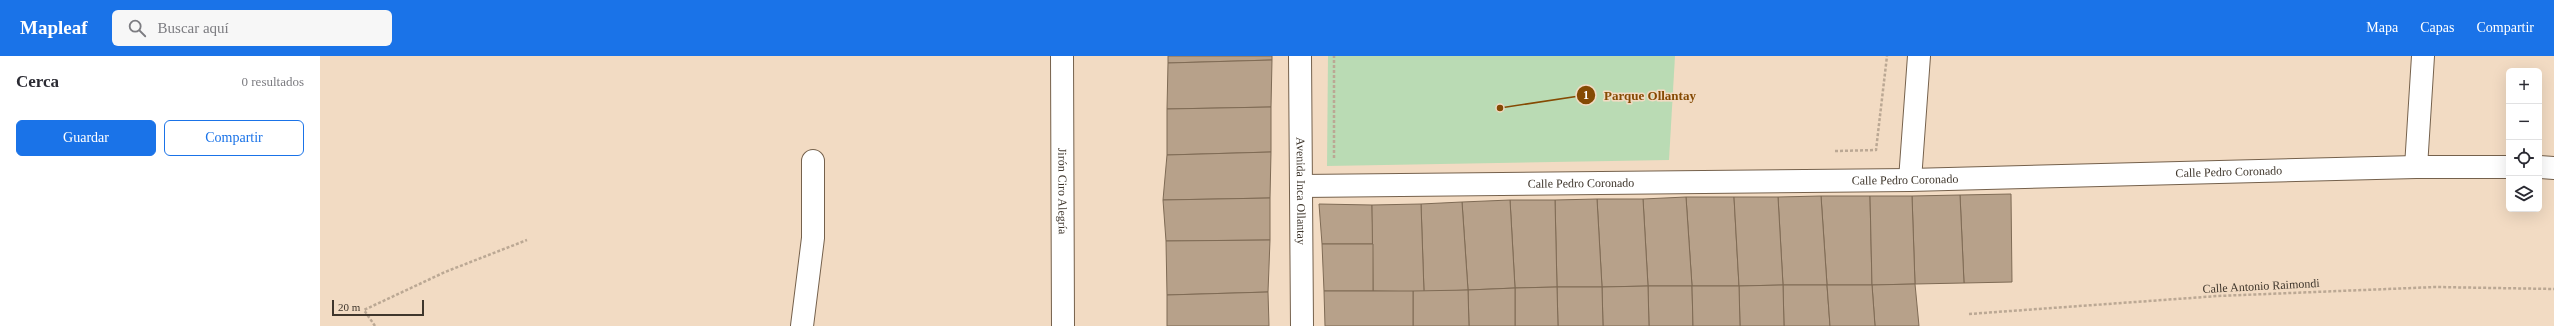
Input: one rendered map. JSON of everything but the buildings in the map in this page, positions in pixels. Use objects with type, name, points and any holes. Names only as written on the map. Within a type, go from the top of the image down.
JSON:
[{"type":"street","name":"Jirón Ciro Alegría","points":[[1062,56],[1063,326]]},
{"type":"street","name":"Avenida Inca Ollantay","points":[[1300,56],[1302,326]]},
{"type":"street","points":[[1910,180],[1919,56]]},
{"type":"street","points":[[2416,167],[2423,56]]},
{"type":"street","points":[[802,326],[813,238],[813,161]]},
{"type":"street","name":"Calle Pedro Coronado","points":[[1301,186],[1910,180],[2416,167],[2506,167]]},
{"type":"street","points":[[2542,167],[2554,168]]},
{"type":"path","points":[[1334,56],[1333,158],[1340,158]]},
{"type":"path","points":[[1829,152],[1876,150],[1887,56]]},
{"type":"path","points":[[375,326],[364,310],[445,272],[527,240]]},
{"type":"path","name":"Calle Antonio Raimondi","points":[[1969,314],[2233,296],[2436,287],[2554,289]]},
{"type":"green space","points":[[1328,56],[1675,56],[1669,160],[1327,166]]},
{"type":"place","name":"Parque Ollantay","points":[[1500,108]]}]
